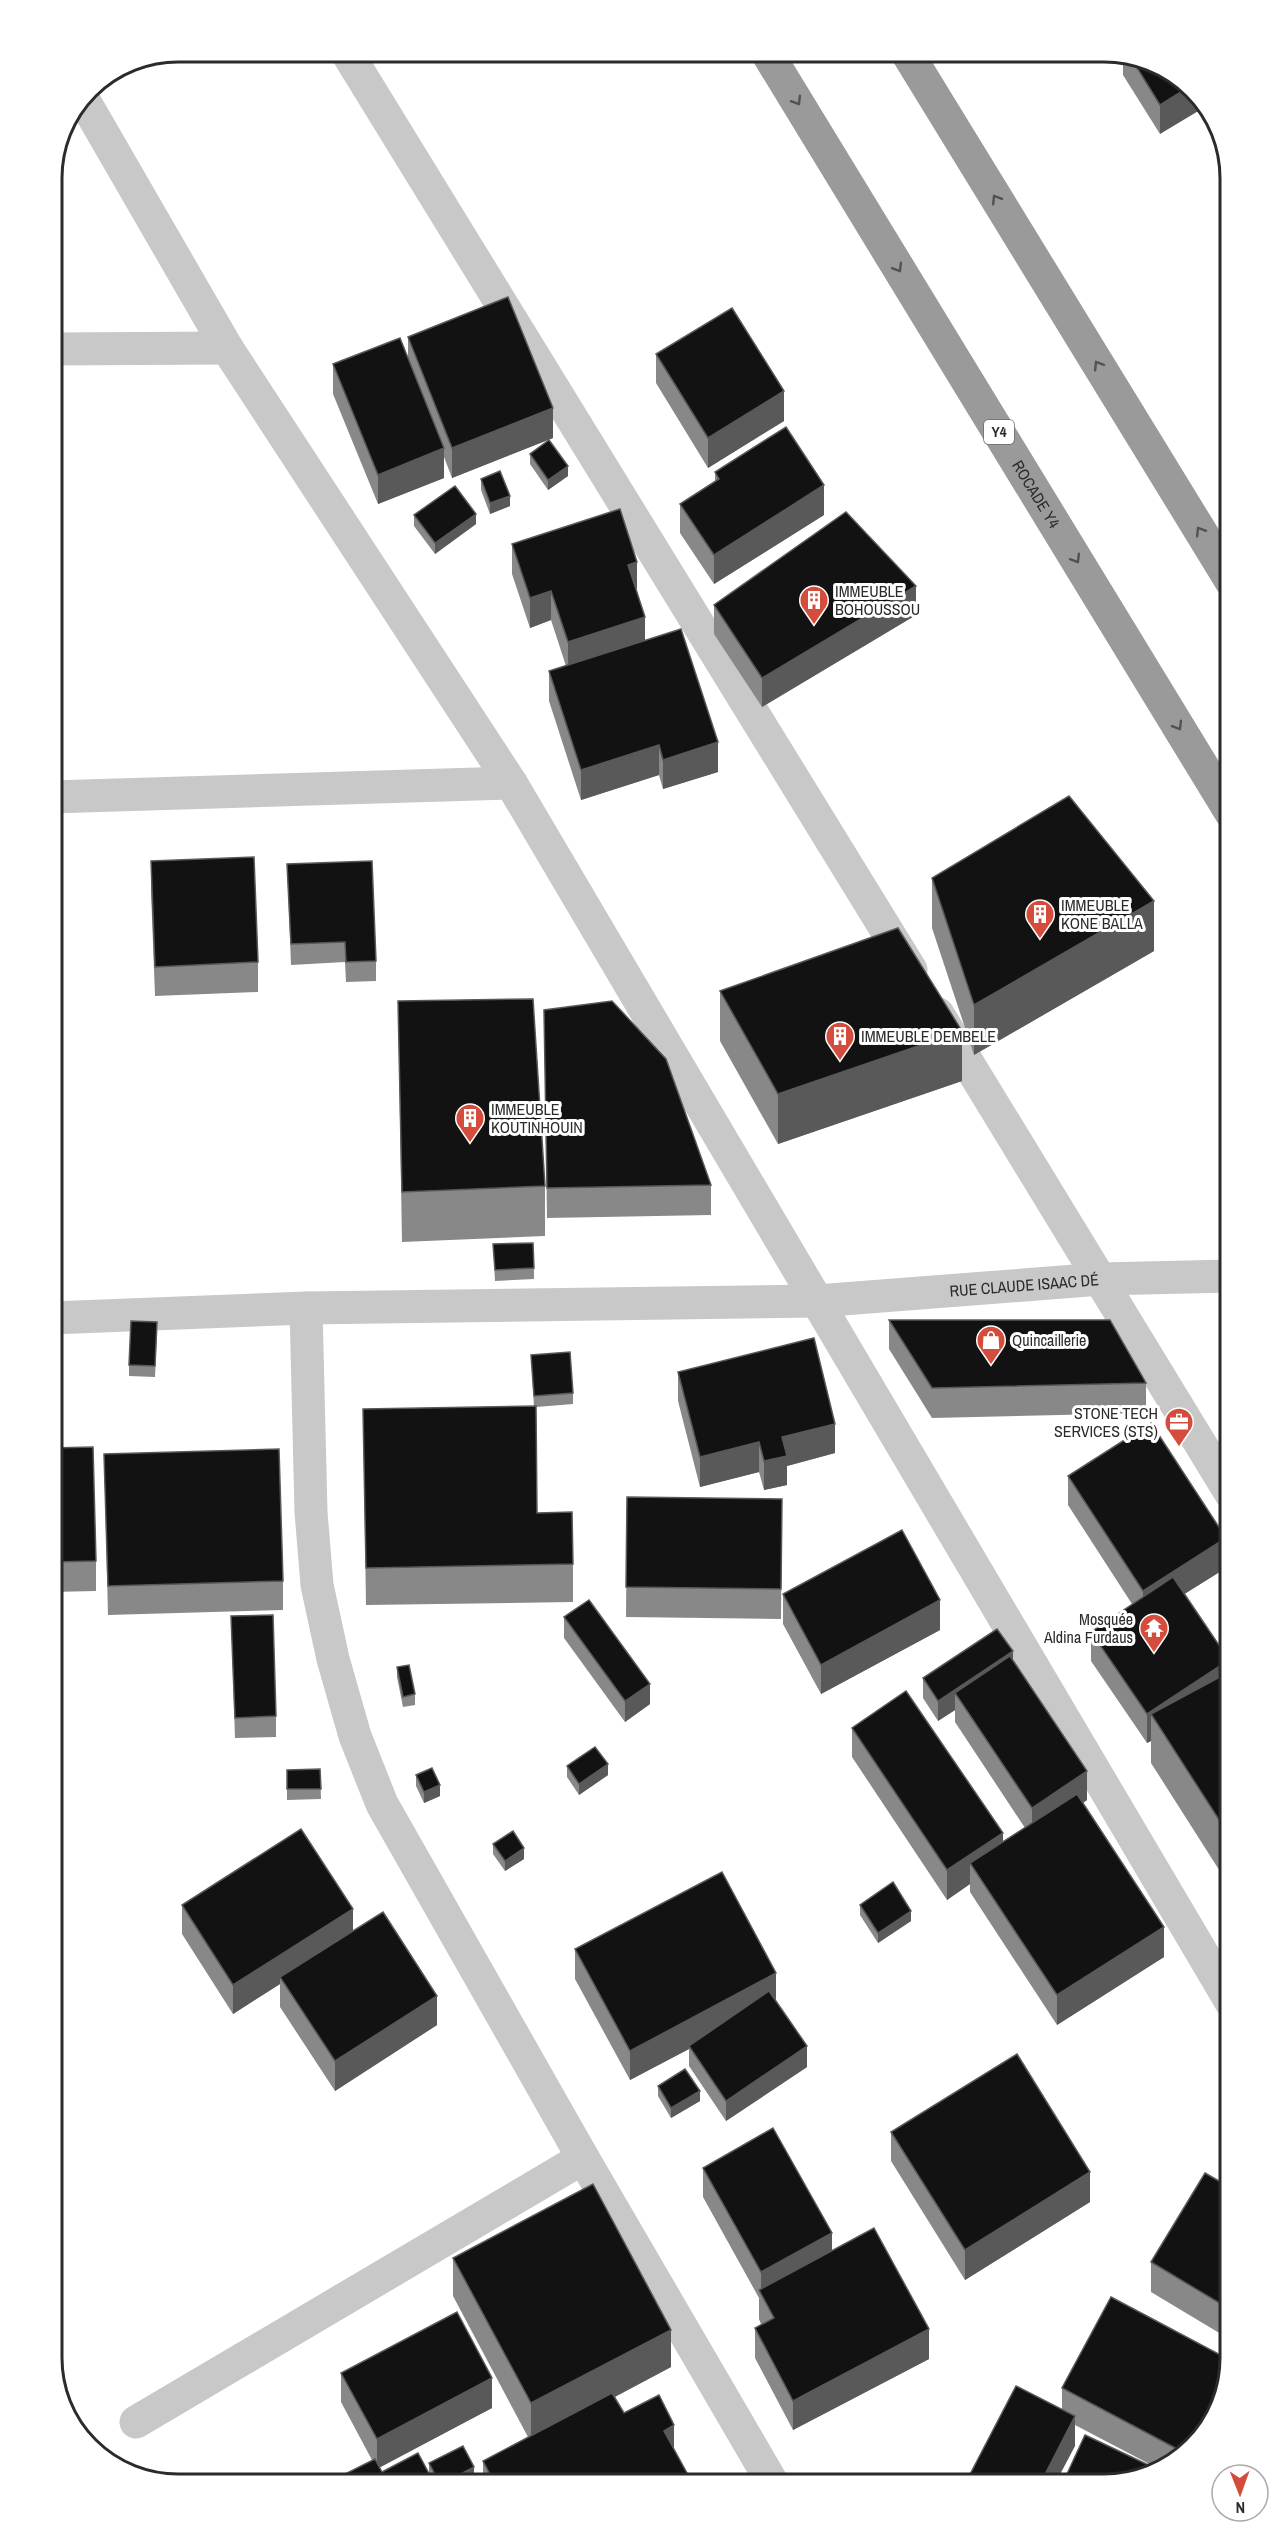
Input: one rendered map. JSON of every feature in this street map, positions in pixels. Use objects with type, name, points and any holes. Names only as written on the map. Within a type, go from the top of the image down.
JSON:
[{"type":"highway","name":"ROCADE Y4","points":[[773,62],[1220,795]]},
{"type":"highway","points":[[913,62],[1220,563]]},
{"type":"street","points":[[353,62],[1220,1476]]},
{"type":"street","points":[[87,105],[227,348],[511,783],[1220,1983]]},
{"type":"street","points":[[62,349],[227,348]]},
{"type":"street","points":[[62,796],[511,783]]},
{"type":"street","name":"RUE CLAUDE ISAAC DÉ","points":[[62,1318],[306,1308],[817,1301],[1101,1279],[1220,1276]]},
{"type":"street","points":[[306,1308],[311,1512],[318,1586],[333,1659],[356,1736],[382,1804],[583,2158],[767,2474]]},
{"type":"street","points":[[136,2422],[583,2158]]},
{"type":"building","points":[[1136,66],[1156,73],[1182,91],[1160,105]]},
{"type":"building","points":[[508,297],[553,408],[452,448],[408,337]]},
{"type":"building","points":[[732,308],[784,391],[708,438],[656,354]]},
{"type":"building","points":[[400,338],[444,448],[378,475],[333,364]]},
{"type":"building","points":[[786,427],[824,485],[714,555],[680,504],[719,479],[715,472]]},
{"type":"building","points":[[549,440],[568,466],[548,480],[530,454]]},
{"type":"building","points":[[500,471],[510,496],[490,503],[481,479]]},
{"type":"building","points":[[455,486],[476,514],[435,543],[414,515]]},
{"type":"building","points":[[620,509],[637,562],[628,565],[645,617],[568,642],[551,591],[530,598],[512,544]]},
{"type":"building","name":"IMMEUBLE BOHOUSSOU","points":[[846,512],[916,586],[762,678],[714,605]]},
{"type":"building","points":[[681,629],[718,742],[663,760],[659,745],[581,770],[549,671]]},
{"type":"building","points":[[1069,796],[1154,901],[974,1005],[932,878]]},
{"type":"building","points":[[254,857],[258,962],[155,967],[151,861]]},
{"type":"building","points":[[372,861],[376,961],[346,962],[345,942],[291,944],[287,864]]},
{"type":"building","points":[[898,928],[962,1031],[778,1094],[720,991]]},
{"type":"building","name":"IMMEUBLE KOUTINHOUIN","points":[[533,999],[545,1186],[402,1192],[398,1001]]},
{"type":"building","points":[[612,1001],[666,1059],[711,1185],[547,1188],[544,1010]]},
{"type":"building","points":[[533,1243],[534,1268],[495,1270],[493,1244]]},
{"type":"building","points":[[889,1320],[1110,1320],[1146,1383],[932,1388]]},
{"type":"building","points":[[131,1321],[157,1322],[155,1366],[129,1365]]},
{"type":"building","points":[[814,1338],[835,1424],[782,1437],[787,1456],[764,1461],[759,1442],[700,1457],[678,1372]]},
{"type":"building","points":[[570,1352],[573,1393],[534,1396],[531,1355]]},
{"type":"building","points":[[536,1406],[537,1513],[572,1512],[573,1564],[366,1568],[363,1409]]},
{"type":"building","points":[[1151,1423],[1220,1529],[1220,1542],[1143,1591],[1068,1476]]},
{"type":"building","points":[[93,1447],[96,1561],[62,1562],[62,1448]]},
{"type":"building","points":[[279,1449],[283,1581],[108,1586],[104,1454]]},
{"type":"building","points":[[627,1497],[782,1499],[781,1589],[626,1587]]},
{"type":"building","points":[[902,1530],[940,1600],[821,1665],[783,1594]]},
{"type":"building","points":[[1173,1577],[1220,1647],[1220,1666],[1147,1714],[1091,1632]]},
{"type":"building","points":[[589,1600],[650,1684],[625,1701],[564,1617]]},
{"type":"building","points":[[273,1615],[276,1716],[235,1718],[231,1616]]},
{"type":"building","points":[[997,1629],[1013,1651],[938,1701],[923,1678]]},
{"type":"building","points":[[1010,1656],[1087,1771],[1032,1808],[955,1693]]},
{"type":"building","points":[[409,1665],[415,1694],[403,1697],[397,1667]]},
{"type":"building","points":[[1220,1677],[1220,1821],[1151,1714]]},
{"type":"building","points":[[906,1691],[1003,1833],[947,1870],[852,1728]]},
{"type":"building","points":[[595,1747],[608,1764],[579,1784],[567,1766]]},
{"type":"building","points":[[432,1768],[440,1785],[424,1792],[416,1775]]},
{"type":"building","points":[[320,1769],[321,1789],[287,1789],[287,1770]]},
{"type":"building","points":[[1077,1794],[1164,1927],[1057,1995],[970,1863]]},
{"type":"building","points":[[301,1829],[353,1909],[233,1985],[182,1905]]},
{"type":"building","points":[[513,1831],[524,1848],[505,1861],[493,1844]]},
{"type":"building","points":[[722,1872],[776,1973],[630,2051],[575,1949]]},
{"type":"building","points":[[893,1882],[911,1911],[878,1933],[860,1905]]},
{"type":"building","points":[[383,1912],[437,1996],[335,2061],[280,1977]]},
{"type":"building","points":[[769,1991],[807,2046],[726,2101],[689,2046]]},
{"type":"building","points":[[1017,2054],[1090,2172],[965,2250],[891,2132]]},
{"type":"building","points":[[685,2069],[700,2091],[671,2108],[658,2086]]},
{"type":"building","points":[[773,2128],[832,2233],[761,2272],[703,2168]]},
{"type":"building","points":[[1205,2173],[1220,2182],[1220,2303],[1151,2262]]},
{"type":"building","points":[[593,2184],[671,2330],[531,2403],[453,2258]]},
{"type":"building","points":[[874,2228],[929,2329],[793,2401],[755,2328],[774,2318],[759,2290]]},
{"type":"building","points":[[1111,2297],[1220,2355],[1217,2388],[1209,2409],[1192,2434],[1177,2449],[1062,2388]]},
{"type":"building","points":[[457,2312],[492,2378],[377,2439],[341,2373]]},
{"type":"building","points":[[1016,2386],[1075,2416],[1045,2474],[970,2474]]},
{"type":"building","points":[[612,2393],[624,2413],[659,2395],[674,2425],[664,2431],[687,2474],[489,2473],[483,2461]]},
{"type":"building","points":[[1085,2435],[1149,2465],[1135,2470],[1105,2474],[1067,2474]]},
{"type":"building","points":[[463,2446],[474,2467],[462,2473],[434,2473],[429,2463]]},
{"type":"building","points":[[418,2453],[429,2473],[347,2473],[375,2459],[382,2472]]},
{"type":"place","name":"IMMEUBLE BOHOUSSOU","points":[[814,626]]},
{"type":"place","name":"IMMEUBLE KONE BALLA","points":[[1040,940]]},
{"type":"place","name":"IMMEUBLE DEMBELE","points":[[840,1062]]},
{"type":"place","name":"IMMEUBLE KOUTINHOUIN","points":[[470,1144]]},
{"type":"place","name":"Quincaillerie","points":[[991,1366]]},
{"type":"place","name":"STONE TECH SERVICES (STS)","points":[[1179,1448]]},
{"type":"place","name":"Mosquée Aldina Furdaus","points":[[1154,1654]]}]
